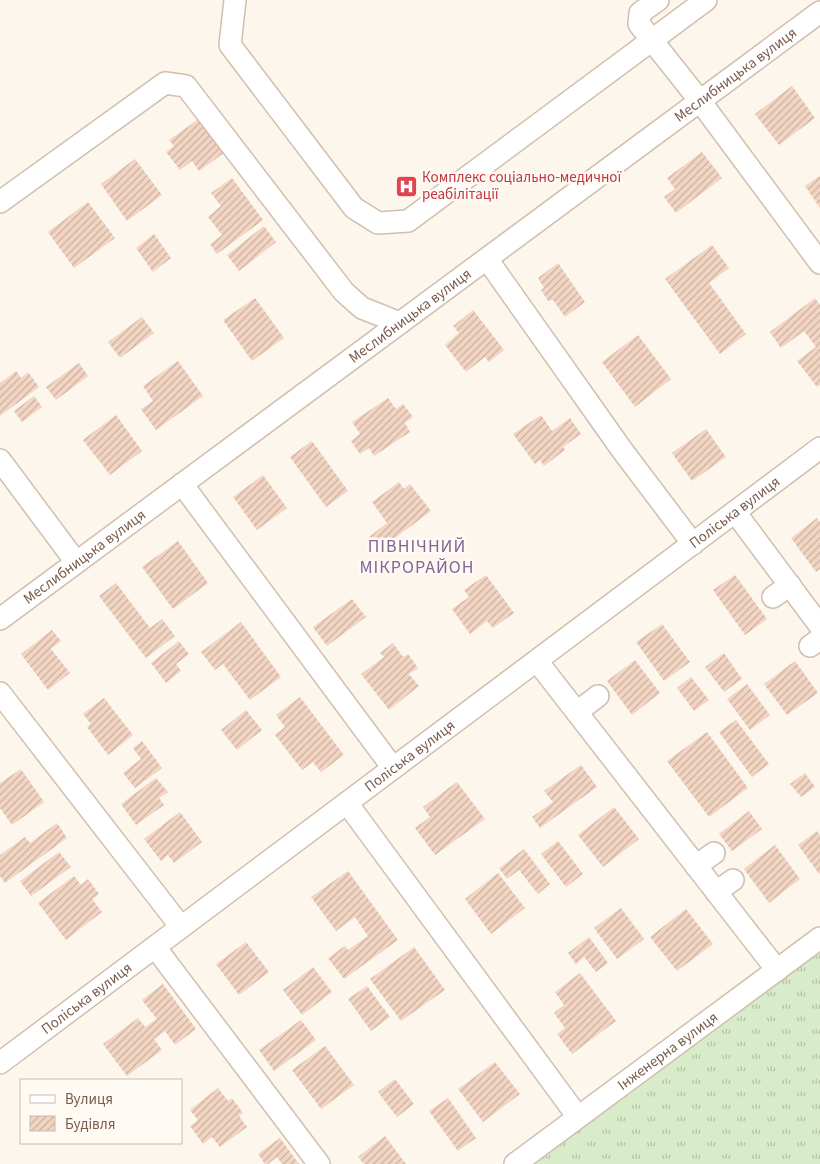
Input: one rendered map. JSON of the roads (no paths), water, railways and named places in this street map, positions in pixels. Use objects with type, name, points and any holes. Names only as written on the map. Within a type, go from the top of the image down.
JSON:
[{"type":"street","points":[[236,0],[230,45],[354,208],[378,223],[408,221],[706,0]]},
{"type":"street","points":[[658,0],[640,14],[639,24],[700,101],[820,263]]},
{"type":"street","name":"Меслибницька вулиця","points":[[0,619],[820,12]]},
{"type":"street","points":[[0,202],[165,82],[186,86],[344,292],[362,308],[400,323]]},
{"type":"street","points":[[487,259],[622,450],[693,544]]},
{"type":"street","name":"Поліська вулиця","points":[[0,1063],[820,448]]},
{"type":"street","points":[[0,460],[76,562]]},
{"type":"street","points":[[182,484],[393,768]]},
{"type":"street","points":[[735,512],[781,591],[820,626]]},
{"type":"street","points":[[537,661],[696,866],[725,886],[777,970]]},
{"type":"street","points":[[0,693],[181,927]]},
{"type":"street","points":[[577,712],[598,696]]},
{"type":"street","points":[[347,803],[578,1117]]},
{"type":"street","points":[[696,866],[714,853]]},
{"type":"street","name":"Інженерна вулиця","points":[[514,1164],[820,938]]},
{"type":"street","points":[[155,947],[318,1164]]},
{"type":"place","name":"Комплекс соціально-медичної реабілітації","points":[[406,186]]},
{"type":"district","name":"ПІВНІЧНИЙ МІКРОРАЙОН","points":[[417,556]]}]
